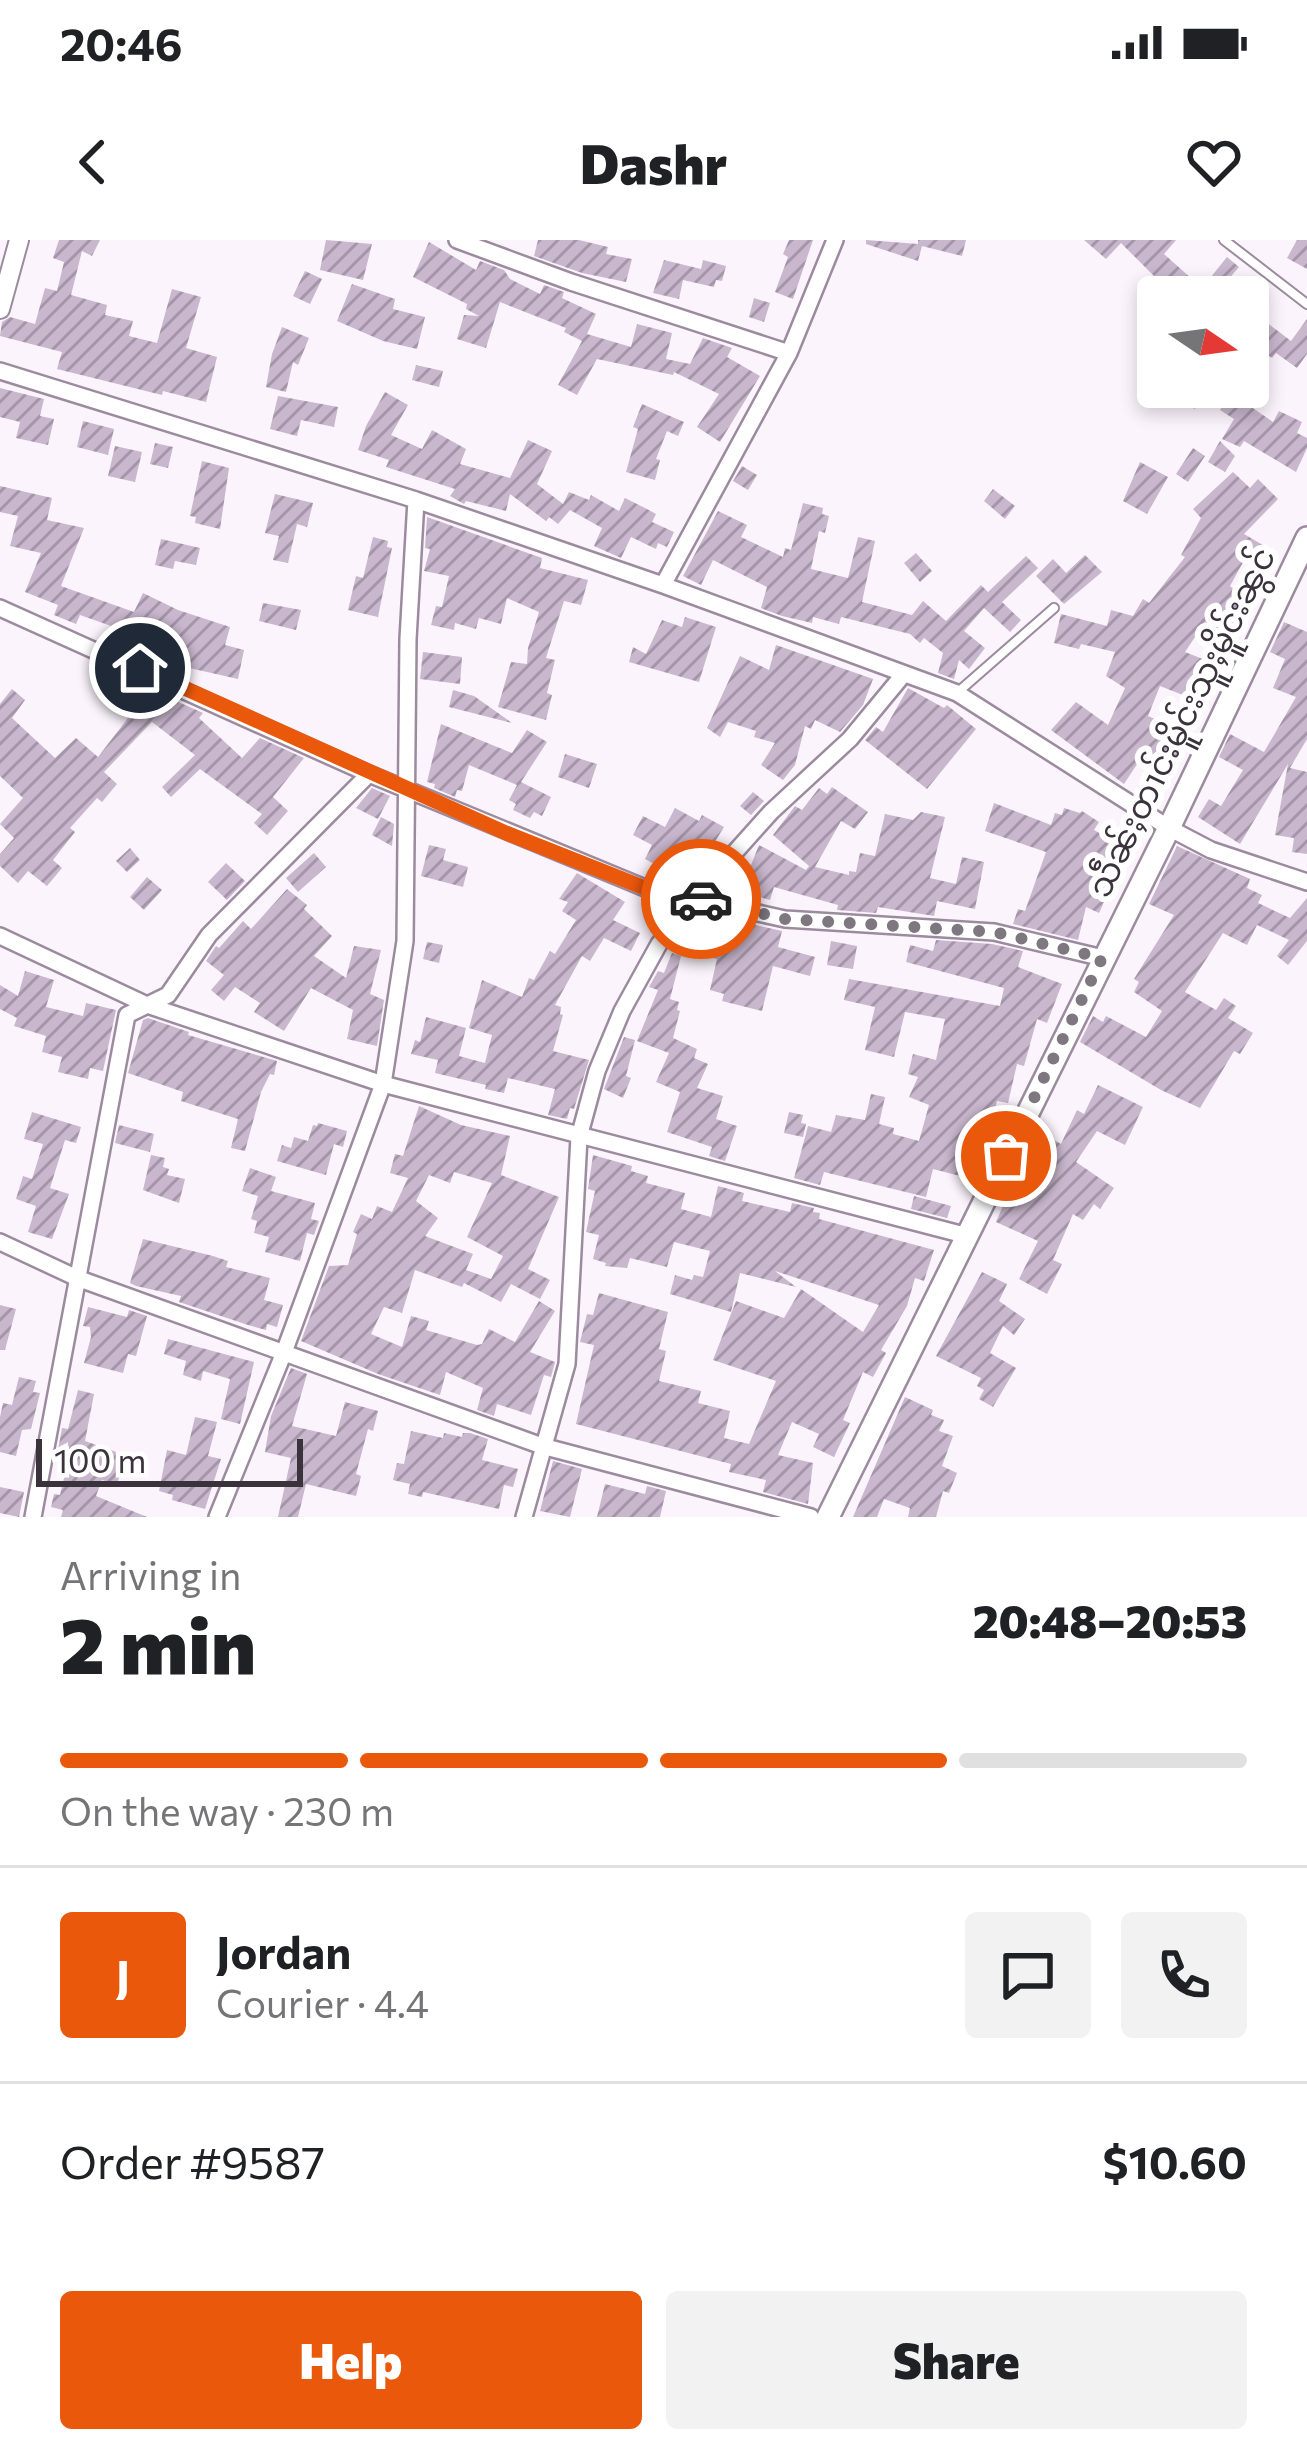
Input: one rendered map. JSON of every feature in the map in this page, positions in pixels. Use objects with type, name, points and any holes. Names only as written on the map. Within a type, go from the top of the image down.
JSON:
[{"type":"main road","name":"သဵၼ်ႈတၢင်းမိူင်းသူႈမိူင်းၼွင်","points":[[828,1517],[1307,538]]},
{"type":"street","points":[[0,309],[19,240]]},
{"type":"street","points":[[457,240],[789,353]]},
{"type":"street","points":[[664,585],[789,353],[835,240]]},
{"type":"street","points":[[0,371],[416,500],[957,693],[1169,828],[1211,850],[1307,882]]},
{"type":"street","points":[[217,1517],[283,1355],[382,1084],[405,941],[408,639],[416,500]]},
{"type":"street","points":[[0,608],[368,774],[645,888],[785,919],[994,932],[1102,958]]},
{"type":"street","points":[[524,1517],[567,1364],[579,1137],[597,1070],[622,1011],[659,944],[694,898],[771,812],[850,739],[903,675]]},
{"type":"street","points":[[33,1517],[127,1015],[168,995],[209,935],[368,774]]},
{"type":"street","points":[[0,936],[147,1005],[382,1084],[968,1236]]},
{"type":"street","points":[[0,1242],[76,1278],[542,1446],[811,1517]]},
{"type":"lane","points":[[1224,240],[1307,304]]},
{"type":"lane","points":[[957,693],[1054,608]]},
{"type":"building","points":[[59,240],[100,240],[92,256],[82,251],[71,295],[107,305],[105,315],[133,321],[129,336],[157,343],[172,289],[201,297],[186,348],[217,357],[206,402],[57,369],[62,352],[0,336],[2,322],[10,317],[35,324],[45,288],[57,291],[64,262],[53,258]]},
{"type":"building","points":[[326,240],[372,244],[363,280],[320,270]]},
{"type":"building","points":[[538,240],[579,240],[608,247],[606,254],[632,259],[626,282],[534,256]]},
{"type":"building","points":[[789,240],[813,240],[793,299],[775,292]]},
{"type":"building","points":[[866,240],[918,244],[918,240],[966,240],[962,256],[922,246],[918,261],[866,244]]},
{"type":"building","points":[[1084,240],[1176,240],[1164,254],[1189,276],[1154,276],[1121,243],[1106,259]]},
{"type":"building","points":[[1297,240],[1307,240],[1307,269],[1287,258]]},
{"type":"building","points":[[429,242],[476,270],[480,261],[504,270],[510,279],[540,294],[544,285],[564,292],[562,298],[596,314],[587,334],[631,347],[637,324],[672,333],[666,359],[690,364],[703,338],[732,348],[727,357],[760,376],[720,442],[697,427],[719,394],[674,372],[597,359],[577,395],[558,385],[582,341],[564,332],[566,328],[500,302],[486,348],[457,339],[464,315],[479,316],[466,309],[467,304],[413,277]]},
{"type":"building","points":[[1227,257],[1239,267],[1231,276],[1212,276]]},
{"type":"building","points":[[664,260],[701,269],[703,260],[726,266],[722,281],[716,280],[714,287],[683,280],[679,299],[653,293]]},
{"type":"building","points":[[305,271],[322,279],[310,304],[293,296]]},
{"type":"building","points":[[352,284],[395,299],[393,309],[425,317],[417,349],[383,341],[337,321]]},
{"type":"building","points":[[754,298],[770,303],[764,322],[749,317]]},
{"type":"building","points":[[1307,319],[1307,354],[1297,368],[1276,353],[1272,358],[1269,324],[1291,341]]},
{"type":"building","points":[[282,327],[309,338],[298,365],[293,362],[286,392],[266,387]]},
{"type":"building","points":[[416,365],[443,371],[439,387],[412,380]]},
{"type":"building","points":[[0,388],[44,399],[40,416],[54,419],[48,445],[16,438],[20,422],[0,417]]},
{"type":"building","points":[[385,392],[408,405],[391,435],[422,449],[432,430],[466,449],[460,464],[510,478],[528,440],[552,451],[537,484],[563,504],[569,492],[589,500],[591,495],[619,511],[625,498],[656,514],[652,522],[674,532],[667,547],[658,543],[656,549],[631,537],[621,558],[594,546],[602,528],[570,510],[558,524],[549,517],[546,521],[510,494],[506,511],[464,504],[450,496],[455,489],[386,467],[389,460],[358,450]]},
{"type":"building","points":[[278,396],[338,407],[334,427],[301,420],[297,436],[270,429]]},
{"type":"building","points":[[642,404],[684,422],[678,436],[667,431],[656,459],[660,460],[655,480],[626,472]]},
{"type":"building","points":[[1253,408],[1273,422],[1279,411],[1302,422],[1297,433],[1307,438],[1307,448],[1296,472],[1244,441],[1240,447],[1222,439],[1234,419],[1220,410]]},
{"type":"building","points":[[83,421],[114,429],[108,455],[77,447]]},
{"type":"building","points":[[1220,441],[1235,456],[1225,472],[1208,462]]},
{"type":"building","points":[[155,443],[173,447],[168,468],[150,464]]},
{"type":"building","points":[[115,446],[142,452],[135,482],[108,476]]},
{"type":"building","points":[[1193,448],[1205,456],[1188,482],[1176,474]]},
{"type":"building","points":[[202,461],[229,468],[220,529],[195,523],[196,517],[190,516]]},
{"type":"building","points":[[1140,462],[1168,477],[1147,514],[1123,501]]},
{"type":"building","points":[[742,466],[757,475],[748,490],[733,481]]},
{"type":"building","points":[[1233,472],[1250,488],[1258,479],[1278,499],[1244,534],[1268,548],[1260,562],[1247,555],[1230,586],[1247,601],[1232,619],[1236,621],[1227,635],[1205,622],[1185,652],[1208,661],[1193,699],[1160,686],[1148,716],[1188,733],[1174,765],[1145,752],[1124,784],[1051,730],[1076,702],[1108,725],[1125,688],[1106,676],[1115,652],[1054,643],[1061,614],[1107,626],[1111,610],[1133,616],[1143,599],[1149,603],[1185,557],[1181,555],[1201,518],[1193,509]]},
{"type":"building","points":[[0,486],[52,498],[47,520],[84,528],[61,586],[134,612],[143,593],[230,627],[225,645],[244,650],[238,679],[176,665],[179,650],[80,615],[76,624],[54,615],[58,605],[25,592],[41,553],[10,546],[18,516],[0,512]]},
{"type":"building","points":[[993,489],[1015,506],[1005,519],[984,501]]},
{"type":"building","points":[[275,494],[313,503],[307,527],[297,524],[288,563],[273,560],[279,536],[265,533]]},
{"type":"building","points":[[803,503],[823,508],[822,514],[829,516],[825,533],[819,531],[811,569],[848,578],[858,537],[875,541],[862,602],[912,615],[923,601],[946,621],[981,585],[988,592],[1026,556],[1038,568],[1002,602],[1021,620],[1010,632],[984,608],[964,631],[985,648],[969,669],[959,660],[954,679],[938,673],[943,653],[924,638],[920,643],[910,634],[841,617],[839,624],[782,616],[761,608],[767,587],[713,560],[701,585],[683,576],[718,511],[747,525],[741,537],[783,557],[785,548],[791,550]]},
{"type":"building","points":[[427,517],[542,558],[540,568],[588,580],[581,605],[564,601],[546,658],[555,660],[546,720],[498,707],[511,662],[527,664],[539,612],[507,598],[501,624],[479,618],[476,629],[455,623],[454,630],[431,625],[436,606],[442,607],[449,576],[424,571],[430,549],[425,548]]},
{"type":"building","points":[[373,537],[388,541],[387,547],[392,548],[378,617],[348,610],[356,576],[363,578]]},
{"type":"building","points":[[161,539],[200,548],[196,565],[175,561],[173,569],[155,565]]},
{"type":"building","points":[[916,553],[932,571],[920,582],[904,563]]},
{"type":"building","points":[[1085,555],[1102,572],[1064,604],[1036,576],[1053,559],[1066,573]]},
{"type":"building","points":[[263,603],[301,610],[296,630],[259,621]]},
{"type":"building","points":[[685,617],[716,627],[699,682],[629,662],[633,647],[646,654],[662,620],[682,627]]},
{"type":"building","points":[[1284,622],[1307,632],[1307,739],[1290,768],[1307,772],[1307,854],[1292,852],[1294,838],[1275,835],[1288,764],[1240,844],[1198,817],[1209,799],[1221,806],[1243,770],[1219,757],[1230,734],[1264,752],[1296,697],[1273,688],[1285,659],[1270,652]]},
{"type":"building","points":[[776,645],[873,679],[863,705],[840,732],[815,720],[811,729],[805,726],[795,765],[783,780],[761,765],[775,743],[728,722],[720,737],[707,728],[740,656],[769,670]]},
{"type":"building","points":[[423,652],[462,657],[460,684],[420,679]]},
{"type":"building","points":[[117,674],[147,696],[154,691],[203,713],[199,718],[242,758],[260,738],[304,758],[273,797],[288,811],[267,835],[254,823],[262,814],[200,769],[171,797],[162,787],[195,755],[152,722],[104,772],[117,784],[70,828],[75,832],[53,860],[62,868],[47,886],[28,871],[18,883],[0,866],[0,854],[14,838],[0,824],[23,798],[0,776],[0,704],[12,689],[25,700],[12,718],[55,758],[76,738],[98,757],[131,714],[103,693]]},
{"type":"building","points":[[908,688],[944,708],[947,705],[976,729],[927,789],[865,740],[876,727],[883,732]]},
{"type":"building","points":[[453,690],[474,696],[512,723],[449,707]]},
{"type":"building","points":[[441,724],[512,753],[527,730],[547,742],[521,782],[551,797],[542,816],[534,812],[530,818],[513,810],[516,804],[509,800],[517,785],[469,765],[462,791],[457,790],[455,797],[427,782]]},
{"type":"building","points":[[565,754],[597,764],[589,788],[558,777]]},
{"type":"building","points":[[832,787],[868,812],[855,829],[841,821],[815,867],[849,875],[849,871],[856,872],[860,853],[875,856],[885,814],[913,820],[921,812],[945,817],[930,878],[956,884],[962,857],[984,862],[975,909],[937,901],[934,916],[878,907],[876,913],[837,910],[838,905],[774,887],[770,900],[735,890],[742,863],[751,865],[759,845],[806,870],[809,866],[773,835],[795,806],[802,810],[819,788],[827,794]]},
{"type":"building","points":[[372,788],[390,796],[378,819],[356,808]]},
{"type":"building","points":[[753,792],[764,801],[751,815],[740,806]]},
{"type":"building","points":[[994,803],[1051,825],[1055,813],[1062,815],[1064,808],[1082,811],[1099,822],[1094,830],[1122,846],[1101,885],[1110,889],[1099,913],[1086,907],[1078,940],[1013,924],[1018,909],[1025,911],[1046,852],[985,831]]},
{"type":"building","points":[[675,808],[724,827],[700,866],[674,852],[665,870],[645,859],[652,845],[633,835],[643,816],[665,827]]},
{"type":"building","points":[[381,817],[394,824],[392,846],[372,835]]},
{"type":"building","points":[[429,845],[446,849],[443,860],[468,867],[463,887],[421,876]]},
{"type":"building","points":[[1177,846],[1250,879],[1247,888],[1262,895],[1258,903],[1290,918],[1307,898],[1307,941],[1288,965],[1277,956],[1289,940],[1257,925],[1247,945],[1223,933],[1185,992],[1216,1010],[1224,998],[1236,1006],[1228,1018],[1253,1033],[1240,1054],[1234,1051],[1200,1108],[1080,1042],[1093,1016],[1103,1022],[1106,1016],[1146,1037],[1162,1011],[1134,992],[1139,982],[1134,979],[1174,915],[1149,904]]},
{"type":"building","points":[[130,848],[140,860],[127,872],[116,861]]},
{"type":"building","points":[[314,853],[326,867],[298,892],[286,878]]},
{"type":"building","points":[[226,863],[245,881],[227,900],[208,882]]},
{"type":"building","points":[[577,873],[625,902],[613,920],[640,933],[631,951],[604,938],[590,961],[582,956],[555,1005],[563,1015],[553,1051],[589,1060],[567,1119],[548,1115],[555,1089],[508,1078],[504,1093],[485,1089],[486,1085],[435,1073],[438,1060],[411,1054],[415,1040],[420,1042],[426,1017],[466,1028],[459,1056],[485,1063],[492,1035],[469,1028],[482,980],[522,997],[529,978],[534,980],[576,920],[562,911],[568,902],[559,899]]},
{"type":"building","points":[[147,877],[162,890],[144,910],[130,897]]},
{"type":"building","points":[[287,889],[332,936],[314,956],[346,978],[354,946],[381,950],[370,994],[384,1000],[377,1046],[347,1039],[353,1010],[311,988],[284,1031],[254,1012],[260,1003],[235,987],[224,1001],[211,990],[224,975],[206,961],[216,946],[243,921],[251,929]]},
{"type":"building","points":[[698,912],[782,931],[778,947],[815,957],[810,976],[773,966],[762,1011],[722,1001],[724,994],[710,990],[717,959],[688,952]]},
{"type":"building","points":[[936,940],[1023,951],[1018,967],[1062,984],[1047,1023],[1037,1019],[1024,1066],[1017,1064],[1008,1103],[997,1101],[992,1122],[987,1121],[972,1159],[977,1160],[972,1179],[933,1169],[926,1197],[824,1172],[820,1185],[794,1178],[808,1126],[831,1132],[836,1115],[865,1120],[871,1094],[885,1097],[879,1124],[894,1128],[893,1134],[919,1141],[929,1105],[909,1097],[918,1077],[908,1074],[913,1054],[936,1060],[945,1019],[905,1012],[894,1057],[865,1050],[875,1007],[844,1000],[849,979],[1000,1006],[1004,988],[906,962],[910,945],[933,951]]},
{"type":"building","points":[[831,941],[857,946],[853,969],[827,965]]},
{"type":"building","points":[[427,942],[443,945],[439,963],[423,959]]},
{"type":"building","points":[[672,953],[681,956],[670,999],[679,1002],[680,1011],[673,1038],[697,1049],[694,1058],[708,1064],[697,1088],[723,1096],[716,1119],[737,1126],[725,1161],[709,1156],[712,1147],[667,1132],[680,1092],[656,1082],[669,1053],[637,1041],[658,990],[649,987],[658,971],[664,973]]},
{"type":"building","points":[[25,971],[54,980],[46,1007],[83,1016],[86,1003],[116,1010],[103,1071],[90,1068],[88,1079],[58,1072],[62,1057],[42,1052],[46,1036],[14,1026],[17,1018],[0,1009],[0,985],[18,996]]},
{"type":"building","points":[[143,1020],[277,1061],[274,1075],[270,1074],[261,1092],[245,1151],[231,1148],[238,1119],[181,1101],[183,1092],[128,1073]]},
{"type":"building","points":[[624,1037],[635,1040],[626,1076],[631,1078],[623,1098],[604,1089]]},
{"type":"building","points":[[1098,1085],[1143,1107],[1125,1145],[1097,1131],[1076,1162],[1114,1188],[1100,1209],[1094,1204],[1083,1220],[1073,1214],[1053,1260],[1062,1264],[1047,1294],[1019,1279],[1038,1241],[996,1222],[1044,1134],[1061,1144],[1077,1110],[1084,1114]]},
{"type":"building","points":[[419,1106],[461,1125],[510,1136],[501,1175],[559,1197],[528,1269],[550,1280],[540,1299],[511,1284],[501,1302],[464,1283],[462,1287],[415,1270],[402,1313],[384,1307],[371,1334],[402,1347],[411,1316],[429,1321],[426,1330],[477,1345],[489,1329],[515,1342],[539,1301],[555,1311],[530,1352],[555,1362],[551,1377],[544,1375],[531,1415],[497,1404],[494,1416],[477,1410],[483,1388],[446,1372],[440,1395],[301,1341],[329,1266],[348,1265],[361,1214],[372,1219],[377,1206],[392,1212],[408,1178],[390,1173],[395,1154],[403,1156]],"holes":[[[454,1172],[492,1183],[467,1237],[503,1256],[491,1279],[466,1270],[473,1254],[425,1236],[438,1218],[416,1201],[429,1175],[450,1183]]]},
{"type":"building","points":[[32,1112],[81,1127],[76,1143],[65,1140],[50,1188],[69,1194],[52,1239],[28,1232],[36,1206],[16,1199],[23,1176],[32,1179],[43,1144],[24,1139]]},
{"type":"building","points":[[789,1112],[803,1115],[803,1137],[784,1133]]},
{"type":"building","points":[[318,1123],[347,1131],[343,1147],[334,1144],[326,1175],[277,1161],[282,1145],[291,1148],[294,1137],[308,1141]]},
{"type":"building","points":[[119,1125],[154,1134],[150,1152],[115,1143]]},
{"type":"building","points":[[151,1155],[165,1158],[167,1175],[185,1179],[179,1203],[143,1190]]},
{"type":"building","points":[[593,1155],[632,1166],[631,1171],[648,1176],[646,1183],[685,1193],[681,1209],[711,1217],[718,1186],[744,1193],[742,1201],[790,1212],[792,1203],[814,1208],[819,1219],[934,1250],[924,1281],[915,1278],[873,1377],[863,1372],[843,1420],[850,1423],[834,1457],[813,1447],[819,1434],[792,1422],[778,1455],[813,1463],[808,1504],[763,1492],[766,1480],[729,1472],[731,1464],[576,1424],[594,1345],[580,1342],[587,1314],[593,1315],[599,1293],[668,1312],[659,1349],[666,1351],[659,1381],[701,1391],[698,1403],[730,1411],[724,1438],[749,1444],[776,1381],[713,1360],[736,1301],[784,1318],[801,1289],[863,1332],[879,1305],[775,1271],[796,1287],[740,1273],[731,1312],[670,1294],[675,1275],[692,1280],[694,1275],[703,1277],[710,1251],[674,1242],[667,1267],[630,1258],[627,1268],[605,1266],[593,1259],[599,1235],[586,1232],[595,1191],[588,1189]]},
{"type":"building","points":[[250,1168],[276,1177],[271,1191],[315,1203],[311,1219],[319,1221],[314,1235],[307,1233],[300,1261],[265,1252],[269,1237],[254,1233],[257,1221],[251,1219],[258,1196],[242,1191]]},
{"type":"building","points":[[914,1196],[951,1206],[947,1218],[911,1209]]},
{"type":"building","points":[[143,1239],[213,1256],[228,1261],[226,1267],[270,1278],[264,1300],[283,1305],[277,1327],[267,1324],[266,1330],[248,1325],[179,1302],[181,1296],[130,1283]]},
{"type":"building","points":[[982,1272],[1007,1284],[999,1301],[1025,1319],[1014,1335],[1003,1326],[990,1353],[1016,1368],[993,1407],[979,1399],[984,1390],[977,1386],[981,1378],[936,1356]]},
{"type":"building","points":[[0,1305],[16,1309],[5,1350],[0,1350]]},
{"type":"building","points":[[88,1307],[127,1317],[129,1310],[147,1316],[136,1356],[128,1354],[123,1373],[84,1363],[91,1337],[90,1327],[83,1326]]},
{"type":"building","points":[[168,1339],[254,1362],[240,1424],[221,1419],[230,1379],[203,1371],[201,1381],[183,1375],[186,1361],[164,1354]]},
{"type":"building","points":[[291,1368],[307,1374],[292,1426],[336,1436],[345,1402],[378,1411],[356,1474],[361,1476],[356,1496],[306,1484],[298,1517],[278,1517],[291,1458],[265,1452],[271,1416]]},
{"type":"building","points":[[19,1377],[36,1381],[33,1392],[40,1393],[31,1429],[22,1430],[16,1456],[0,1452],[0,1417],[3,1403],[12,1405]]},
{"type":"building","points":[[78,1390],[94,1394],[85,1441],[125,1455],[117,1485],[102,1480],[96,1496],[147,1517],[61,1517],[63,1510],[51,1507],[54,1494],[60,1495],[70,1453],[58,1450],[62,1428],[68,1429]]},
{"type":"building","points":[[905,1397],[933,1410],[931,1415],[944,1420],[939,1431],[953,1436],[942,1466],[957,1473],[949,1493],[943,1491],[936,1517],[908,1517],[910,1508],[884,1499],[877,1517],[853,1517]]},
{"type":"building","points":[[195,1417],[217,1422],[208,1456],[221,1459],[205,1509],[172,1500],[173,1495],[159,1491],[167,1450],[186,1455]]},
{"type":"building","points":[[411,1431],[443,1438],[444,1433],[462,1437],[470,1433],[488,1439],[482,1460],[518,1469],[513,1487],[504,1485],[499,1509],[423,1492],[422,1497],[408,1494],[410,1484],[393,1480],[397,1463],[404,1464]]},
{"type":"building","points":[[553,1461],[582,1469],[570,1517],[540,1511]]},
{"type":"building","points":[[605,1484],[645,1494],[647,1486],[666,1491],[660,1517],[597,1517]]},
{"type":"building","points":[[0,1487],[24,1492],[19,1517],[0,1513]]},
{"type":"way so far","points":[[701,899],[785,919],[994,932],[1102,958],[1006,1156]]},
{"type":"route","points":[[140,668],[506,833],[645,888],[701,899]]}]
